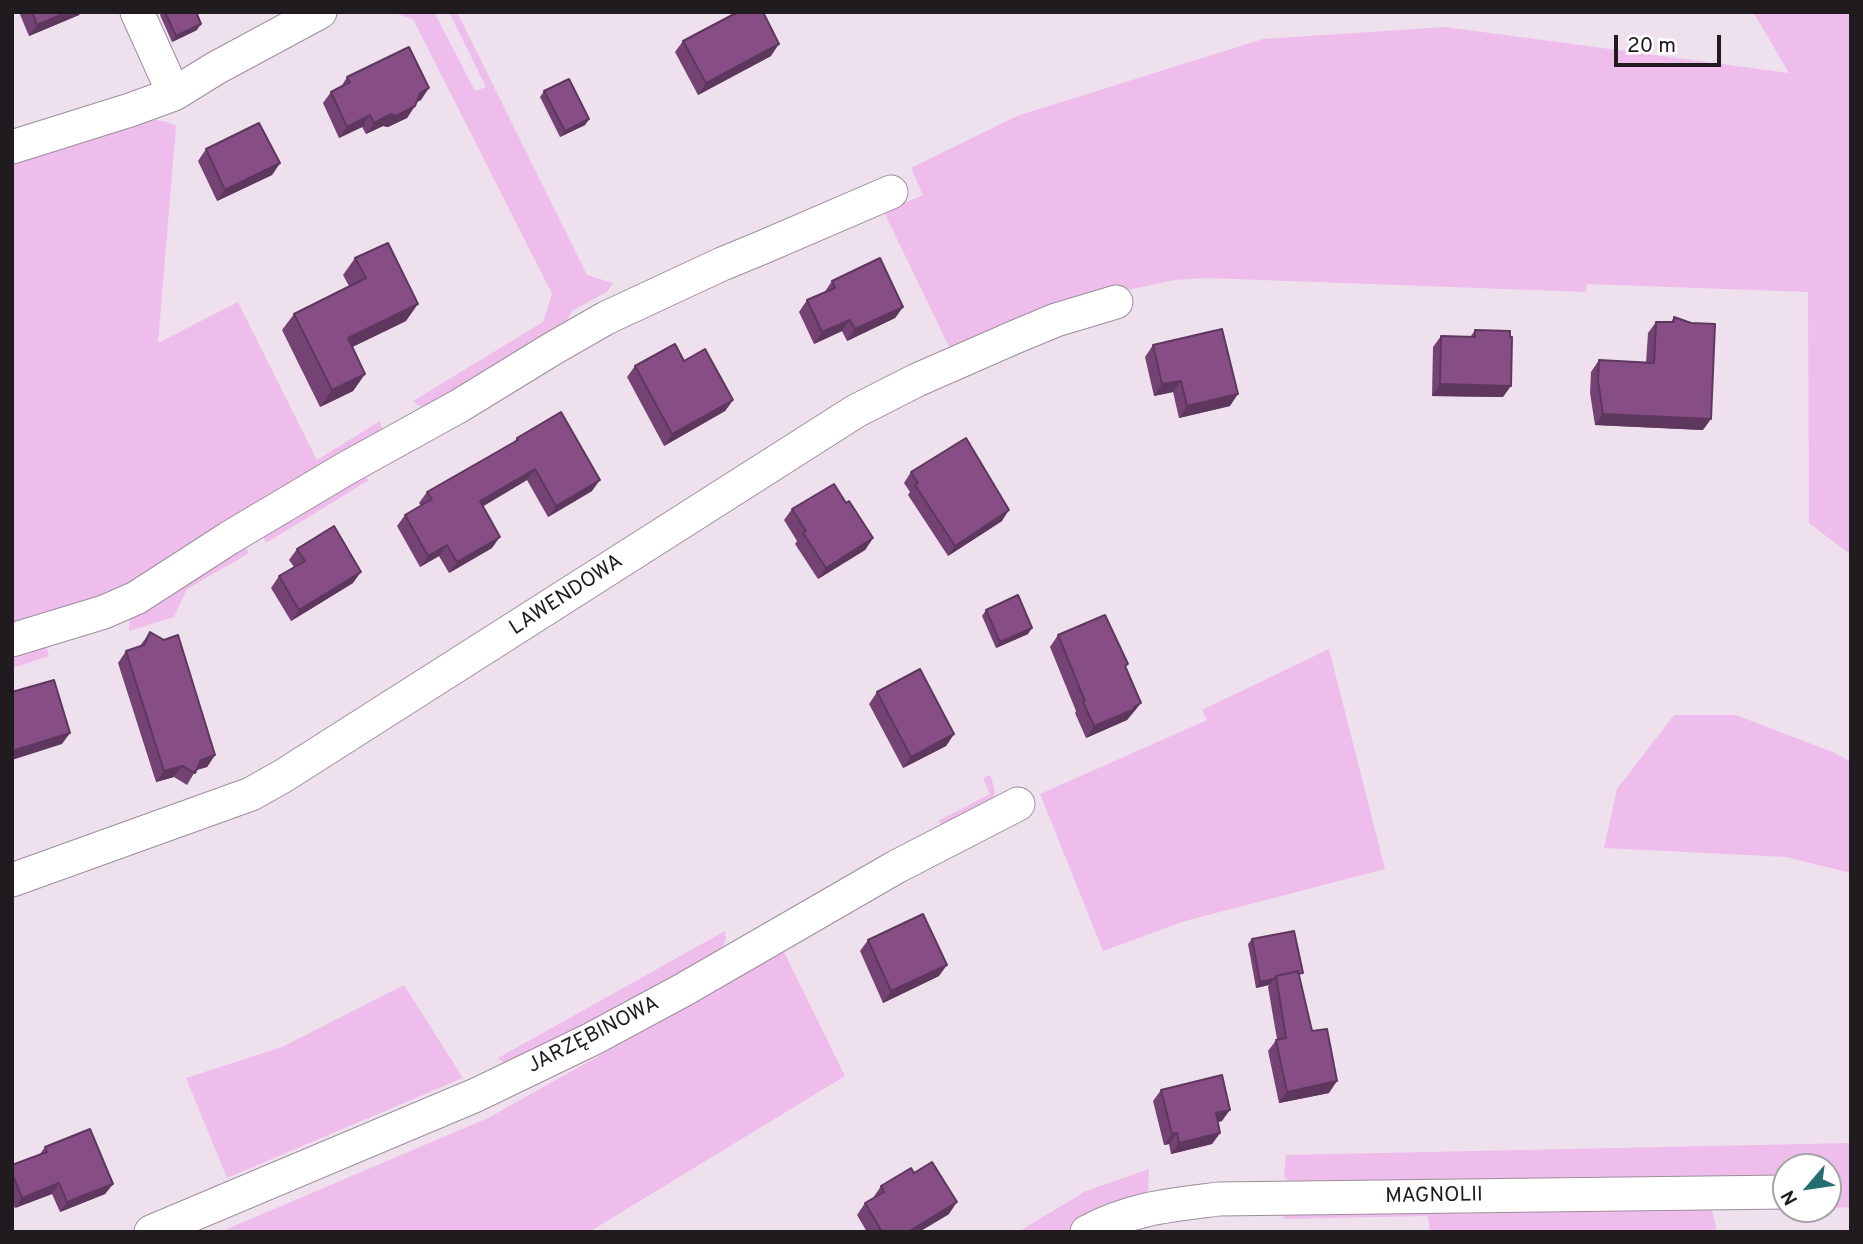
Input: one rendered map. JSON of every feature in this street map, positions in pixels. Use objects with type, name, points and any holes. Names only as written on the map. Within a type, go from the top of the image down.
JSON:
[{"type":"street","points":[[137,12],[174,94]]},
{"type":"street","points":[[12,148],[174,94],[216,68],[320,12]]},
{"type":"street","points":[[12,640],[104,612],[136,598],[240,531],[459,406],[606,318],[722,264],[891,192]]},
{"type":"street","name":"LAWENDOWA","points":[[12,880],[251,794],[295,769],[856,411],[917,380],[1015,337],[1056,320],[1116,302]]},
{"type":"street","name":"JARZĘBINOWA","points":[[151,1232],[476,1095],[537,1066],[683,990],[896,867],[1018,804]]},
{"type":"street","name":"MAGNOLII","points":[[1087,1232],[1152,1207],[1219,1199],[1772,1192]]},
{"type":"shaded area","points":[[391,12],[434,12],[475,91],[486,87],[449,12],[457,12],[587,275],[613,283],[608,291],[572,311],[561,331],[422,408],[413,401],[543,322],[552,294],[413,19]]},
{"type":"shaded area","points":[[1753,12],[1851,12],[1851,555],[1809,523],[1808,292],[1587,284],[1586,292],[1207,278],[1175,280],[1113,293],[953,355],[884,212],[923,195],[911,168],[1017,116],[1263,39],[1445,27],[1789,73]]},
{"type":"shaded area","points":[[144,119],[164,121],[176,126],[158,343],[238,302],[317,460],[380,421],[382,429],[376,439],[137,586],[12,631],[12,157]]},
{"type":"shaded area","points":[[362,475],[369,480],[266,543],[260,531]]},
{"type":"shaded area","points":[[244,544],[249,553],[187,589],[174,617],[129,631],[130,615]]},
{"type":"shaded area","points":[[45,643],[49,656],[12,668],[12,653]]},
{"type":"shaded area","points":[[1329,649],[1385,869],[1185,921],[1103,951],[1040,794],[1207,720],[1202,710]]},
{"type":"shaded area","points":[[1674,715],[1736,715],[1835,753],[1851,762],[1851,873],[1786,857],[1604,848],[1617,789]]},
{"type":"shaded area","points":[[990,775],[994,786],[991,804],[948,829],[938,821],[990,794],[983,778]]},
{"type":"shaded area","points":[[725,931],[726,939],[721,951],[509,1067],[498,1058]]},
{"type":"shaded area","points":[[784,952],[845,1076],[589,1232],[220,1232],[488,1118]]},
{"type":"shaded area","points":[[404,985],[463,1078],[227,1178],[186,1078],[282,1047]]},
{"type":"shaded area","points":[[1851,1143],[1851,1207],[1842,1207],[1842,1153],[1772,1153],[1772,1180],[1294,1186],[1284,1177],[1286,1155]]},
{"type":"shaded area","points":[[1149,1169],[1148,1197],[1068,1232],[1018,1232],[1086,1191]]},
{"type":"shaded area","points":[[1772,1209],[1712,1210],[1717,1232],[1430,1232],[1428,1216],[1283,1219],[1286,1210]]},
{"type":"building","points":[[32,12],[68,12],[37,25]]},
{"type":"building","points":[[165,12],[196,12],[201,24],[176,36]]},
{"type":"building","points":[[738,12],[763,12],[779,44],[706,83],[683,41]]},
{"type":"building","points":[[409,47],[429,88],[420,93],[415,106],[396,116],[391,114],[374,123],[370,115],[347,127],[331,92],[350,82],[347,77]]},
{"type":"building","points":[[569,79],[589,119],[565,131],[544,91]]},
{"type":"building","points":[[259,123],[280,163],[225,190],[206,149]]},
{"type":"building","points":[[388,243],[418,304],[348,338],[365,374],[332,390],[294,314],[366,278],[355,258]]},
{"type":"building","points":[[880,258],[903,307],[855,329],[850,320],[822,332],[807,300],[835,288],[832,281]]},
{"type":"building","points":[[1674,317],[1691,323],[1715,324],[1711,419],[1603,414],[1598,381],[1599,360],[1654,363],[1656,322],[1674,322]]},
{"type":"building","points":[[1222,329],[1238,394],[1187,406],[1181,381],[1162,384],[1153,345]]},
{"type":"building","points":[[1475,330],[1510,331],[1511,386],[1440,384],[1441,336],[1475,337]]},
{"type":"building","points":[[675,344],[684,361],[705,349],[733,400],[672,434],[635,366]]},
{"type":"building","points":[[561,412],[600,480],[556,506],[535,469],[480,501],[500,537],[457,562],[447,545],[428,556],[405,515],[432,499],[427,492]]},
{"type":"building","points":[[966,438],[1009,510],[955,546],[915,485],[918,483],[911,472]]},
{"type":"building","points":[[834,484],[846,503],[849,501],[873,538],[826,568],[803,533],[806,531],[792,509]]},
{"type":"building","points":[[334,526],[361,572],[299,610],[279,576],[305,561],[297,549]]},
{"type":"building","points":[[1018,595],[1032,628],[1000,642],[986,610]]},
{"type":"building","points":[[1105,615],[1128,664],[1125,666],[1141,703],[1134,707],[1135,709],[1094,726],[1058,635]]},
{"type":"building","points":[[150,632],[164,640],[178,635],[215,755],[201,760],[195,773],[182,766],[164,771],[126,651],[144,645]]},
{"type":"building","points":[[920,669],[954,734],[911,757],[877,692]]},
{"type":"building","points":[[54,680],[70,733],[12,751],[12,692]]},
{"type":"building","points":[[923,914],[947,965],[891,991],[868,940]]},
{"type":"building","points":[[1294,931],[1303,973],[1298,974],[1298,971],[1260,982],[1252,939]]},
{"type":"building","points":[[1298,971],[1312,1031],[1327,1029],[1337,1081],[1287,1092],[1276,1040],[1286,1038],[1276,976]]},
{"type":"building","points":[[1222,1075],[1230,1110],[1216,1113],[1220,1133],[1179,1143],[1177,1133],[1172,1134],[1161,1090]]},
{"type":"building","points":[[90,1129],[113,1184],[67,1202],[59,1183],[22,1198],[12,1173],[12,1165],[47,1152],[45,1147]]},
{"type":"building","points":[[932,1162],[957,1202],[908,1232],[882,1232],[865,1203],[884,1192],[881,1186],[911,1168],[914,1173]]}]
